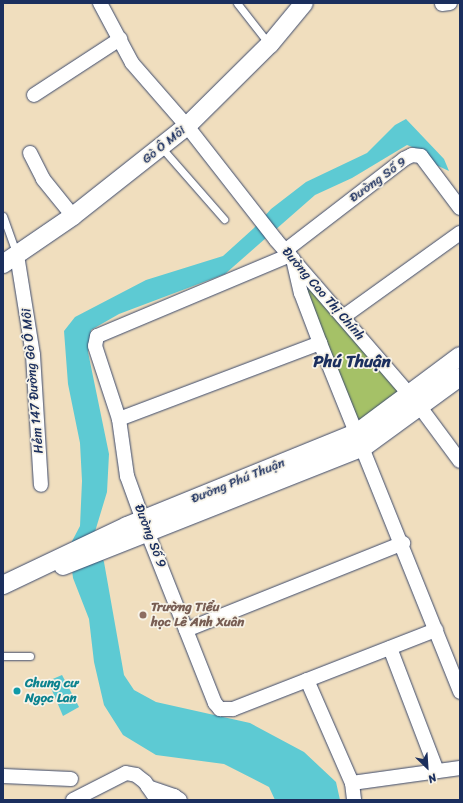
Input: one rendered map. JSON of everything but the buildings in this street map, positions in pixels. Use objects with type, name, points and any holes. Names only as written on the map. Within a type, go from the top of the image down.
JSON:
[{"type":"street","points":[[100,3],[132,63],[187,126]]},
{"type":"street","name":"Gò Ô Môi","points":[[10,259],[73,216],[187,126],[270,44],[304,3]]},
{"type":"street","points":[[34,95],[120,39]]},
{"type":"street","name":"Đường Cao Thị Chính","points":[[187,126],[286,251],[415,401],[460,461]]},
{"type":"street","points":[[30,153],[46,184],[73,216]]},
{"type":"street","name":"Đường Số 9","points":[[436,630],[234,709],[220,709],[215,703],[127,476],[119,419],[95,346],[98,336],[286,251],[404,159],[412,155],[421,156],[460,208]]},
{"type":"street","points":[[343,317],[460,233]]},
{"type":"street","points":[[286,251],[320,343],[361,440],[460,692]]},
{"type":"street","name":"Hẻm 147 Đường Gò Ô Môi","points":[[10,259],[33,355],[41,484]]},
{"type":"street","points":[[119,419],[320,343]]},
{"type":"street","name":"Đường Phú Thuận","points":[[415,401],[460,356]]},
{"type":"street","name":"Đường Phú Thuận","points":[[3,585],[361,440],[415,401],[460,377]]},
{"type":"street","points":[[186,630],[402,543]]},
{"type":"street","points":[[3,595],[58,563]]},
{"type":"street","points":[[390,648],[437,771]]},
{"type":"street","points":[[307,680],[352,783],[354,800]]},
{"type":"street","points":[[352,783],[460,768]]},
{"type":"street","points":[[73,800],[126,773],[136,775],[148,787],[157,800]]},
{"type":"street","points":[[3,776],[71,779]]},
{"type":"street","points":[[148,787],[174,796],[180,800]]},
{"type":"lane","points":[[237,3],[270,44]]},
{"type":"lane","points":[[161,147],[224,219]]},
{"type":"lane","points":[[3,216],[10,259]]},
{"type":"lane","points":[[3,656],[30,656]]},
{"type":"green space","points":[[308,285],[400,391],[363,423],[357,418],[305,288]]},
{"type":"water","points":[[406,119],[444,159],[449,171],[436,165],[422,151],[407,145],[352,178],[315,195],[225,274],[119,314],[91,330],[88,352],[109,454],[107,492],[94,535],[104,562],[124,675],[134,690],[156,702],[250,723],[304,752],[336,782],[340,800],[275,800],[269,787],[224,764],[156,755],[123,735],[104,705],[94,662],[89,619],[73,578],[69,547],[80,526],[82,481],[80,443],[68,384],[64,331],[75,317],[146,280],[223,256],[254,228],[271,209],[306,182],[367,153],[395,125]]},
{"type":"water","points":[[62,675],[79,707],[63,716],[48,681]]},
{"type":"place","name":"Trường Tiểu học Lê Anh Xuân","points":[[143,615]]},
{"type":"place","name":"Chung cư Ngọc Lan","points":[[17,691]]},
{"type":"district","name":"Phú Thuận","points":[[352,362]]}]
